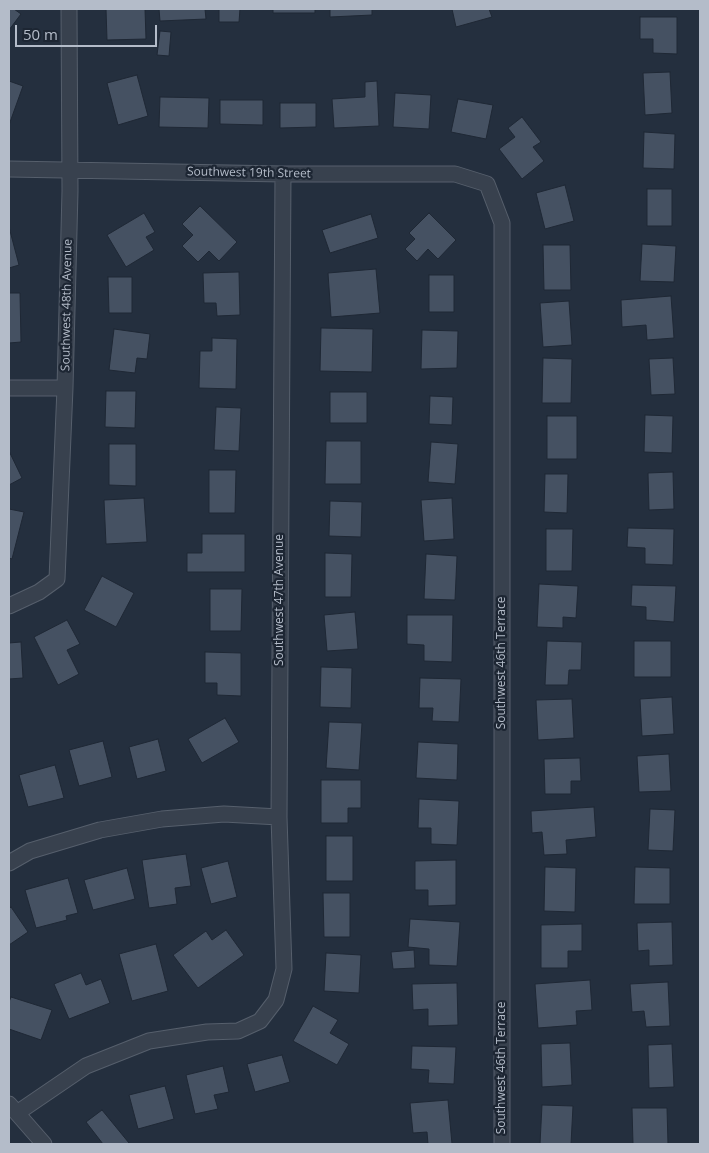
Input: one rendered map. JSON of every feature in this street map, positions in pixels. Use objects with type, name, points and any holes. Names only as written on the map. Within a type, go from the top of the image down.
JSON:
[{"type":"street","name":"Southwest 48th Avenue","points":[[9,606],[39,592],[57,579],[65,388],[70,169],[69,9]]},
{"type":"street","name":"Southwest 19th Street","points":[[9,169],[283,174],[455,174],[487,184]]},
{"type":"street","name":"Southwest 47th Avenue","points":[[13,1109],[86,1066],[149,1041],[207,1032],[238,1031],[260,1021],[276,1000],[284,969],[279,817],[283,174]]},
{"type":"street","name":"Southwest 46th Terrace","points":[[487,184],[502,223],[502,1144]]},
{"type":"street","points":[[9,388],[65,388]]},
{"type":"street","points":[[9,863],[30,851],[100,830],[153,821],[224,814],[279,817]]},
{"type":"street","points":[[13,1109],[44,1144]]},
{"type":"building","points":[[9,9],[14,9],[21,14],[9,30]]},
{"type":"building","points":[[106,9],[145,9],[146,39],[107,40]]},
{"type":"building","points":[[159,9],[205,9],[206,19],[160,21]]},
{"type":"building","points":[[219,9],[240,9],[239,22],[219,22]]},
{"type":"building","points":[[273,9],[315,9],[315,13],[273,13]]},
{"type":"building","points":[[330,9],[372,9],[372,15],[330,17]]},
{"type":"building","points":[[452,9],[489,9],[492,17],[456,27]]},
{"type":"building","points":[[640,17],[677,17],[677,54],[653,53],[653,39],[640,39]]},
{"type":"building","points":[[160,31],[171,32],[169,56],[157,55]]},
{"type":"building","points":[[670,72],[672,113],[645,115],[643,73]]},
{"type":"building","points":[[137,75],[148,116],[118,125],[107,83]]},
{"type":"building","points":[[9,81],[23,86],[9,125]]},
{"type":"building","points":[[377,81],[379,126],[334,128],[332,99],[365,97],[365,82]]},
{"type":"building","points":[[395,93],[431,95],[429,129],[393,127]]},
{"type":"building","points":[[160,97],[209,98],[208,128],[159,127]]},
{"type":"building","points":[[458,99],[493,105],[486,139],[451,132]]},
{"type":"building","points":[[220,100],[263,100],[263,125],[220,124]]},
{"type":"building","points":[[280,103],[316,103],[316,127],[280,128]]},
{"type":"building","points":[[522,117],[541,142],[533,147],[544,161],[522,179],[499,149],[515,137],[508,128]]},
{"type":"building","points":[[644,132],[675,134],[674,169],[643,168]]},
{"type":"building","points":[[565,185],[574,221],[545,229],[536,193]]},
{"type":"building","points":[[647,189],[672,189],[672,226],[647,226]]},
{"type":"building","points":[[200,206],[237,242],[219,261],[209,251],[198,262],[182,246],[193,235],[182,224]]},
{"type":"building","points":[[144,213],[155,232],[146,237],[154,250],[126,267],[107,235]]},
{"type":"building","points":[[429,213],[456,240],[438,259],[428,249],[417,261],[405,249],[415,239],[409,233]]},
{"type":"building","points":[[371,214],[378,238],[330,253],[322,230]]},
{"type":"building","points":[[9,227],[19,265],[9,268]]},
{"type":"building","points":[[642,244],[676,246],[674,282],[640,281]]},
{"type":"building","points":[[543,245],[570,245],[571,290],[544,290]]},
{"type":"building","points":[[376,269],[380,313],[331,317],[328,273]]},
{"type":"building","points":[[239,272],[240,315],[217,316],[216,303],[204,303],[203,273]]},
{"type":"building","points":[[429,275],[454,275],[454,312],[429,312]]},
{"type":"building","points":[[108,277],[132,277],[132,313],[109,313]]},
{"type":"building","points":[[9,293],[20,293],[21,342],[9,343]]},
{"type":"building","points":[[671,296],[674,338],[647,340],[646,325],[622,327],[621,300]]},
{"type":"building","points":[[569,301],[572,345],[543,347],[540,303]]},
{"type":"building","points":[[321,328],[373,329],[372,372],[320,371]]},
{"type":"building","points":[[114,329],[150,334],[147,359],[137,358],[135,373],[109,370]]},
{"type":"building","points":[[422,330],[458,331],[457,368],[421,369]]},
{"type":"building","points":[[212,338],[237,339],[236,389],[199,388],[200,351],[212,351]]},
{"type":"building","points":[[543,358],[572,359],[571,403],[542,403]]},
{"type":"building","points":[[673,358],[675,394],[651,395],[649,359]]},
{"type":"building","points":[[106,391],[136,391],[135,428],[105,427]]},
{"type":"building","points":[[330,392],[367,392],[367,423],[330,423]]},
{"type":"building","points":[[430,396],[453,397],[452,425],[429,424]]},
{"type":"building","points":[[216,407],[241,408],[239,451],[214,450]]},
{"type":"building","points":[[645,415],[673,416],[672,453],[644,452]]},
{"type":"building","points":[[547,416],[577,416],[577,459],[547,459]]},
{"type":"building","points":[[326,441],[361,441],[361,484],[325,484]]},
{"type":"building","points":[[431,442],[458,444],[455,484],[428,482]]},
{"type":"building","points":[[109,444],[136,444],[136,486],[109,485]]},
{"type":"building","points":[[9,451],[22,478],[9,485]]},
{"type":"building","points":[[209,470],[236,470],[235,513],[209,513]]},
{"type":"building","points":[[673,472],[674,509],[649,510],[648,473]]},
{"type":"building","points":[[545,474],[568,474],[567,513],[544,512]]},
{"type":"building","points":[[144,498],[147,542],[106,544],[104,500]]},
{"type":"building","points":[[452,498],[454,539],[424,541],[421,500]]},
{"type":"building","points":[[330,501],[362,502],[361,537],[329,536]]},
{"type":"building","points":[[9,509],[24,512],[12,559],[9,558]]},
{"type":"building","points":[[628,528],[674,529],[673,565],[645,564],[645,548],[627,547]]},
{"type":"building","points":[[546,529],[573,529],[572,571],[546,571]]},
{"type":"building","points":[[202,534],[245,534],[245,572],[187,572],[187,553],[202,553]]},
{"type":"building","points":[[325,553],[352,554],[351,597],[325,597]]},
{"type":"building","points":[[426,554],[457,556],[455,600],[424,599]]},
{"type":"building","points":[[102,576],[134,593],[116,627],[84,610]]},
{"type":"building","points":[[539,584],[578,586],[576,618],[563,617],[563,628],[537,627]]},
{"type":"building","points":[[632,585],[676,586],[674,622],[646,620],[646,607],[631,606]]},
{"type":"building","points":[[210,589],[242,589],[241,631],[210,631]]},
{"type":"building","points":[[355,612],[358,649],[327,651],[324,615]]},
{"type":"building","points":[[407,615],[453,615],[452,662],[424,661],[424,645],[407,644]]},
{"type":"building","points":[[67,620],[80,644],[67,650],[79,674],[58,685],[34,637]]},
{"type":"building","points":[[547,641],[582,642],[581,670],[569,670],[568,685],[545,685]]},
{"type":"building","points":[[634,641],[671,641],[671,677],[634,677]]},
{"type":"building","points":[[21,642],[23,678],[9,679],[9,643]]},
{"type":"building","points":[[205,652],[241,653],[241,696],[217,695],[217,683],[205,683]]},
{"type":"building","points":[[321,667],[352,668],[351,708],[320,707]]},
{"type":"building","points":[[420,678],[461,679],[459,722],[432,721],[433,708],[419,708]]},
{"type":"building","points":[[672,697],[674,734],[642,736],[640,699]]},
{"type":"building","points":[[572,699],[574,738],[538,740],[536,700]]},
{"type":"building","points":[[225,718],[239,742],[202,763],[188,739]]},
{"type":"building","points":[[329,722],[362,723],[359,770],[326,768]]},
{"type":"building","points":[[158,739],[166,771],[137,779],[129,747]]},
{"type":"building","points":[[103,741],[112,777],[79,786],[69,750]]},
{"type":"building","points":[[418,742],[458,744],[457,780],[416,778]]},
{"type":"building","points":[[669,754],[671,791],[639,792],[637,756]]},
{"type":"building","points":[[580,758],[581,781],[571,781],[571,794],[545,794],[544,759]]},
{"type":"building","points":[[55,765],[64,798],[28,807],[19,775]]},
{"type":"building","points":[[321,780],[361,780],[361,808],[348,808],[348,823],[321,823]]},
{"type":"building","points":[[419,799],[459,801],[457,845],[431,844],[431,828],[418,828]]},
{"type":"building","points":[[594,807],[596,837],[566,840],[567,854],[544,855],[542,832],[532,833],[531,811]]},
{"type":"building","points":[[650,809],[675,810],[673,851],[648,850]]},
{"type":"building","points":[[326,836],[353,836],[353,881],[326,881]]},
{"type":"building","points":[[186,854],[191,886],[175,888],[177,904],[149,908],[142,860]]},
{"type":"building","points":[[456,860],[456,905],[428,906],[428,890],[415,890],[415,861]]},
{"type":"building","points":[[228,861],[237,897],[211,904],[201,868]]},
{"type":"building","points":[[545,867],[576,868],[575,912],[544,911]]},
{"type":"building","points":[[635,867],[670,868],[670,904],[634,904]]},
{"type":"building","points":[[127,868],[135,899],[93,910],[84,880]]},
{"type":"building","points":[[68,878],[78,913],[66,916],[67,920],[36,928],[25,890]]},
{"type":"building","points":[[323,893],[350,893],[350,937],[324,937]]},
{"type":"building","points":[[11,907],[28,932],[9,945],[9,909]]},
{"type":"building","points":[[410,919],[460,922],[457,966],[429,965],[429,949],[408,947]]},
{"type":"building","points":[[672,922],[673,965],[649,966],[649,950],[638,951],[637,923]]},
{"type":"building","points":[[582,924],[582,951],[568,951],[568,968],[541,968],[541,925]]},
{"type":"building","points":[[226,930],[244,955],[198,988],[173,955],[206,931],[212,940]]},
{"type":"building","points":[[156,944],[168,991],[132,1001],[119,954]]},
{"type":"building","points":[[414,950],[415,968],[393,969],[391,952]]},
{"type":"building","points":[[326,953],[361,955],[359,993],[324,991]]},
{"type":"building","points":[[81,973],[86,985],[101,979],[110,1003],[69,1019],[54,984]]},
{"type":"building","points":[[590,980],[592,1010],[576,1011],[577,1025],[538,1028],[535,984]]},
{"type":"building","points":[[668,982],[670,1026],[646,1027],[644,1011],[632,1012],[630,984]]},
{"type":"building","points":[[457,983],[458,1025],[428,1026],[428,1009],[413,1010],[412,984]]},
{"type":"building","points":[[11,997],[52,1010],[41,1040],[9,1029],[9,1002]]},
{"type":"building","points":[[313,1006],[338,1020],[330,1033],[349,1044],[337,1065],[293,1041]]},
{"type":"building","points":[[570,1043],[572,1085],[542,1087],[541,1044]]},
{"type":"building","points":[[672,1044],[674,1087],[649,1088],[648,1045]]},
{"type":"building","points":[[412,1046],[456,1047],[454,1084],[428,1083],[429,1070],[411,1069]]},
{"type":"building","points":[[282,1055],[290,1082],[255,1092],[247,1064]]},
{"type":"building","points":[[223,1066],[229,1092],[214,1095],[218,1109],[195,1114],[186,1075]]},
{"type":"building","points":[[165,1086],[174,1119],[138,1129],[129,1095]]},
{"type":"building","points":[[448,1100],[452,1144],[428,1144],[427,1132],[413,1133],[410,1103]]},
{"type":"building","points":[[542,1105],[573,1106],[571,1144],[540,1144]]},
{"type":"building","points":[[632,1108],[667,1108],[668,1144],[633,1144]]},
{"type":"building","points":[[102,1110],[129,1143],[103,1144],[86,1122]]}]
